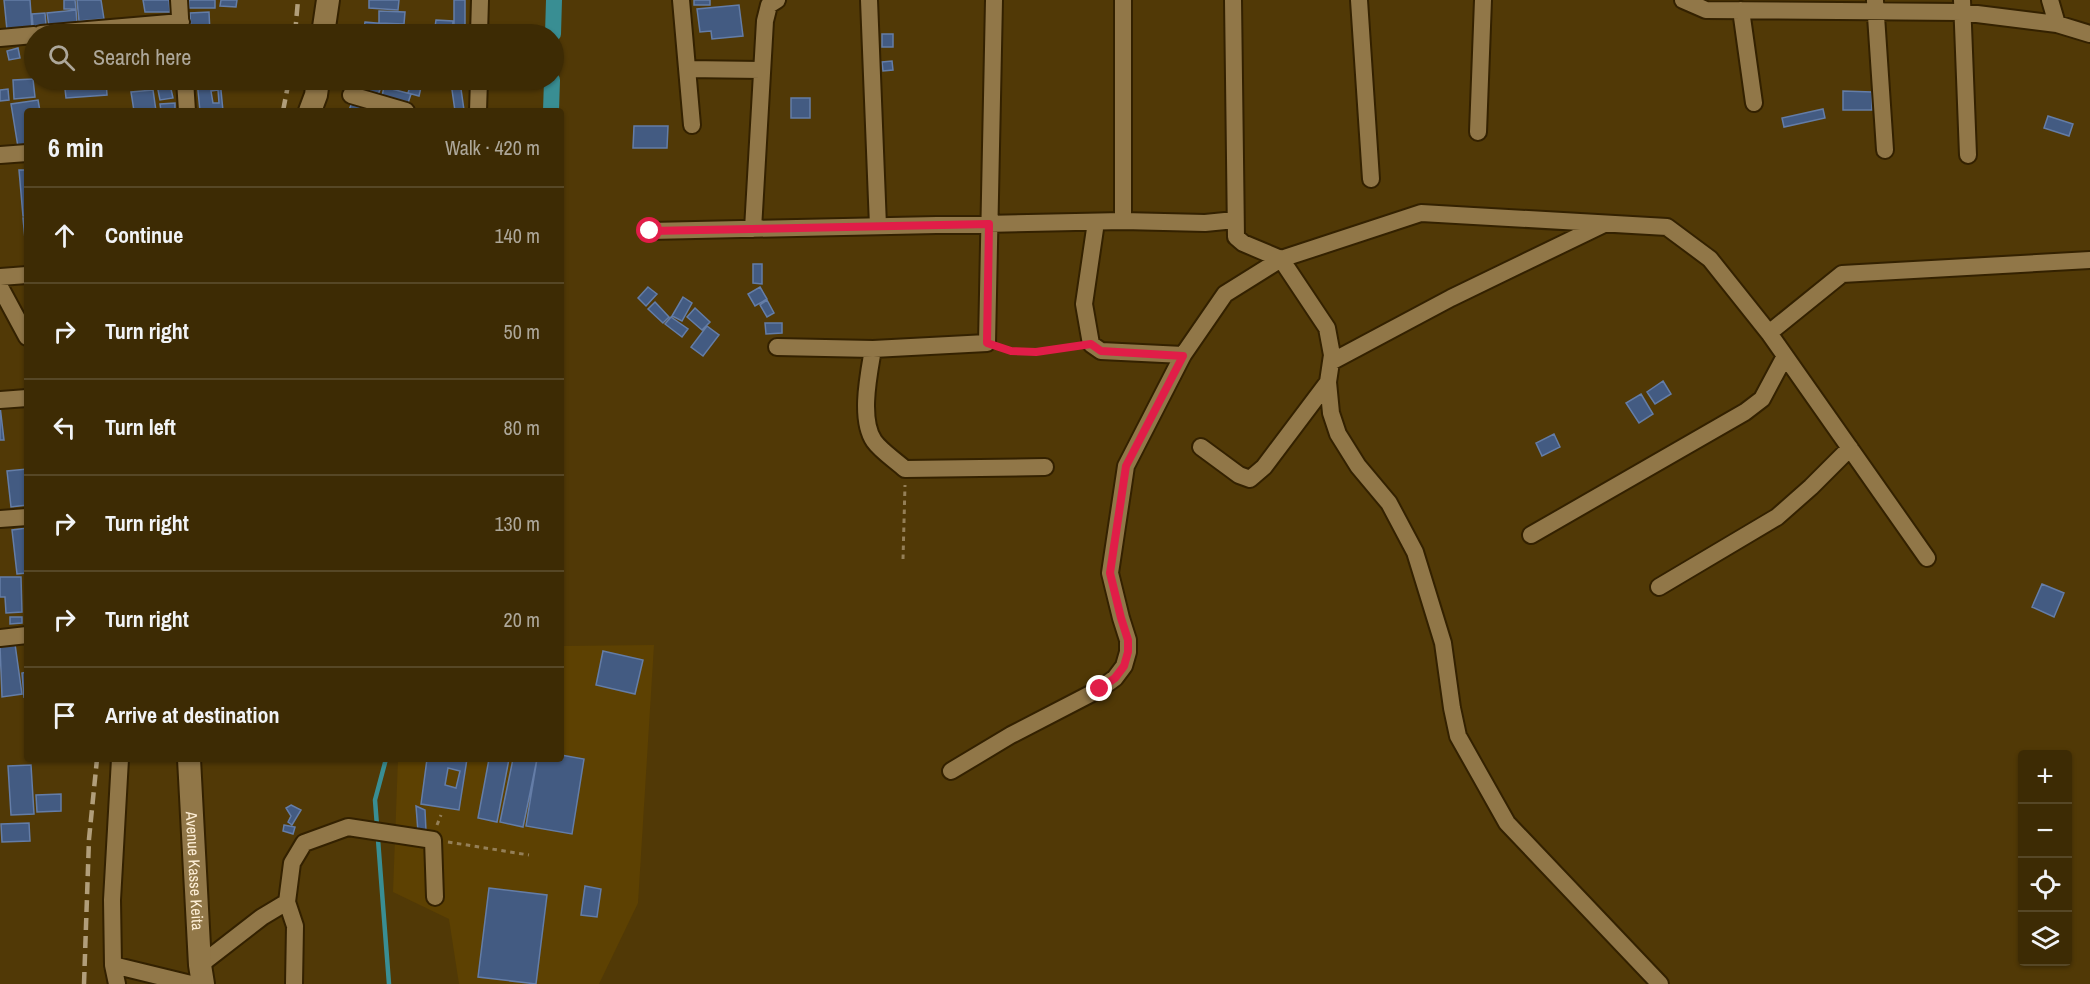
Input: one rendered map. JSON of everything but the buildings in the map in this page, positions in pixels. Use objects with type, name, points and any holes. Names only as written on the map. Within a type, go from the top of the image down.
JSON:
[{"type":"main road","points":[[324,24],[328,0]]},
{"type":"main road","points":[[311,108],[317,90]]},
{"type":"main road","name":"Avenue Kasse Keita","points":[[189,762],[198,978]]},
{"type":"street","points":[[179,0],[181,24]]},
{"type":"street","points":[[479,24],[480,0]]},
{"type":"street","points":[[681,0],[692,125]]},
{"type":"street","points":[[753,229],[765,21],[769,5],[777,0]]},
{"type":"street","points":[[869,0],[878,226]]},
{"type":"street","points":[[777,347],[873,349],[987,343],[994,0]]},
{"type":"street","points":[[1123,0],[1123,221]]},
{"type":"street","points":[[1233,0],[1236,237],[1243,243],[1281,259],[1327,328],[1332,355],[1328,382],[1331,413],[1338,434],[1358,466],[1389,503],[1415,552],[1443,643],[1458,736],[1508,823],[1660,984]]},
{"type":"street","points":[[1359,0],[1371,179]]},
{"type":"street","points":[[1478,132],[1483,0]]},
{"type":"street","points":[[1683,0],[1706,10],[1962,6],[2056,24],[2090,34]]},
{"type":"street","points":[[2050,0],[2056,24]]},
{"type":"street","points":[[1874,6],[1886,150]]},
{"type":"street","points":[[1962,6],[1968,155]]},
{"type":"street","points":[[1741,10],[1754,103]]},
{"type":"street","points":[[0,38],[24,36]]},
{"type":"street","points":[[687,69],[761,70]]},
{"type":"street","points":[[186,90],[187,108]]},
{"type":"street","points":[[478,108],[479,90]]},
{"type":"street","points":[[351,95],[396,108]]},
{"type":"street","points":[[0,154],[24,153]]},
{"type":"street","points":[[951,771],[1011,735],[1100,689],[1115,678],[1124,666],[1128,652],[1128,640],[1110,573],[1126,466],[1183,356],[1225,294],[1281,259],[1421,213],[1667,227],[1710,259],[1770,333],[1927,558]]},
{"type":"street","points":[[650,231],[1123,221],[1205,223],[1235,220]]},
{"type":"street","points":[[1096,222],[1084,304],[1091,344],[1101,351],[1183,356]]},
{"type":"street","points":[[1331,362],[1451,298],[1605,224]]},
{"type":"street","points":[[1770,333],[1842,274],[2090,260]]},
{"type":"street","points":[[0,277],[24,275]]},
{"type":"street","points":[[0,287],[24,331]]},
{"type":"street","points":[[873,349],[866,394],[867,420],[873,440],[905,469],[1045,467]]},
{"type":"street","points":[[1531,535],[1745,412],[1762,399],[1785,356]]},
{"type":"street","points":[[1201,447],[1239,475],[1250,478],[1264,467],[1328,382]]},
{"type":"street","points":[[0,400],[24,398]]},
{"type":"street","points":[[1659,587],[1777,517],[1850,448]]},
{"type":"street","points":[[0,519],[24,517]]},
{"type":"street","points":[[0,638],[24,635]]},
{"type":"street","points":[[117,984],[113,965],[112,900],[120,762]]},
{"type":"street","points":[[294,984],[295,926],[287,902],[292,863],[304,843],[348,827],[433,840],[435,897]]},
{"type":"street","points":[[113,965],[198,978],[262,917],[287,902]]},
{"type":"path","points":[[987,343],[1011,351],[1036,352],[1091,344]]},
{"type":"path","points":[[903,559],[905,469]]},
{"type":"path","points":[[441,815],[433,840],[529,855]]},
{"type":"shaded area","points":[[654,645],[638,903],[599,984],[459,984],[449,919],[393,892],[398,762],[564,762],[564,646]]},
{"type":"waterway","points":[[553,24],[554,0]]},
{"type":"waterway","points":[[551,108],[552,90]]},
{"type":"waterway","points":[[385,762],[375,800],[389,984]]},
{"type":"railway","points":[[296,24],[298,0]]},
{"type":"railway","points":[[284,108],[287,90]]},
{"type":"railway","points":[[84,984],[89,839],[97,762]]},
{"type":"route","points":[[650,231],[989,224],[987,343],[1011,351],[1036,352],[1091,344],[1101,351],[1183,356],[1126,466],[1110,573],[1128,640],[1128,652],[1124,666],[1115,678],[1100,689]]}]
